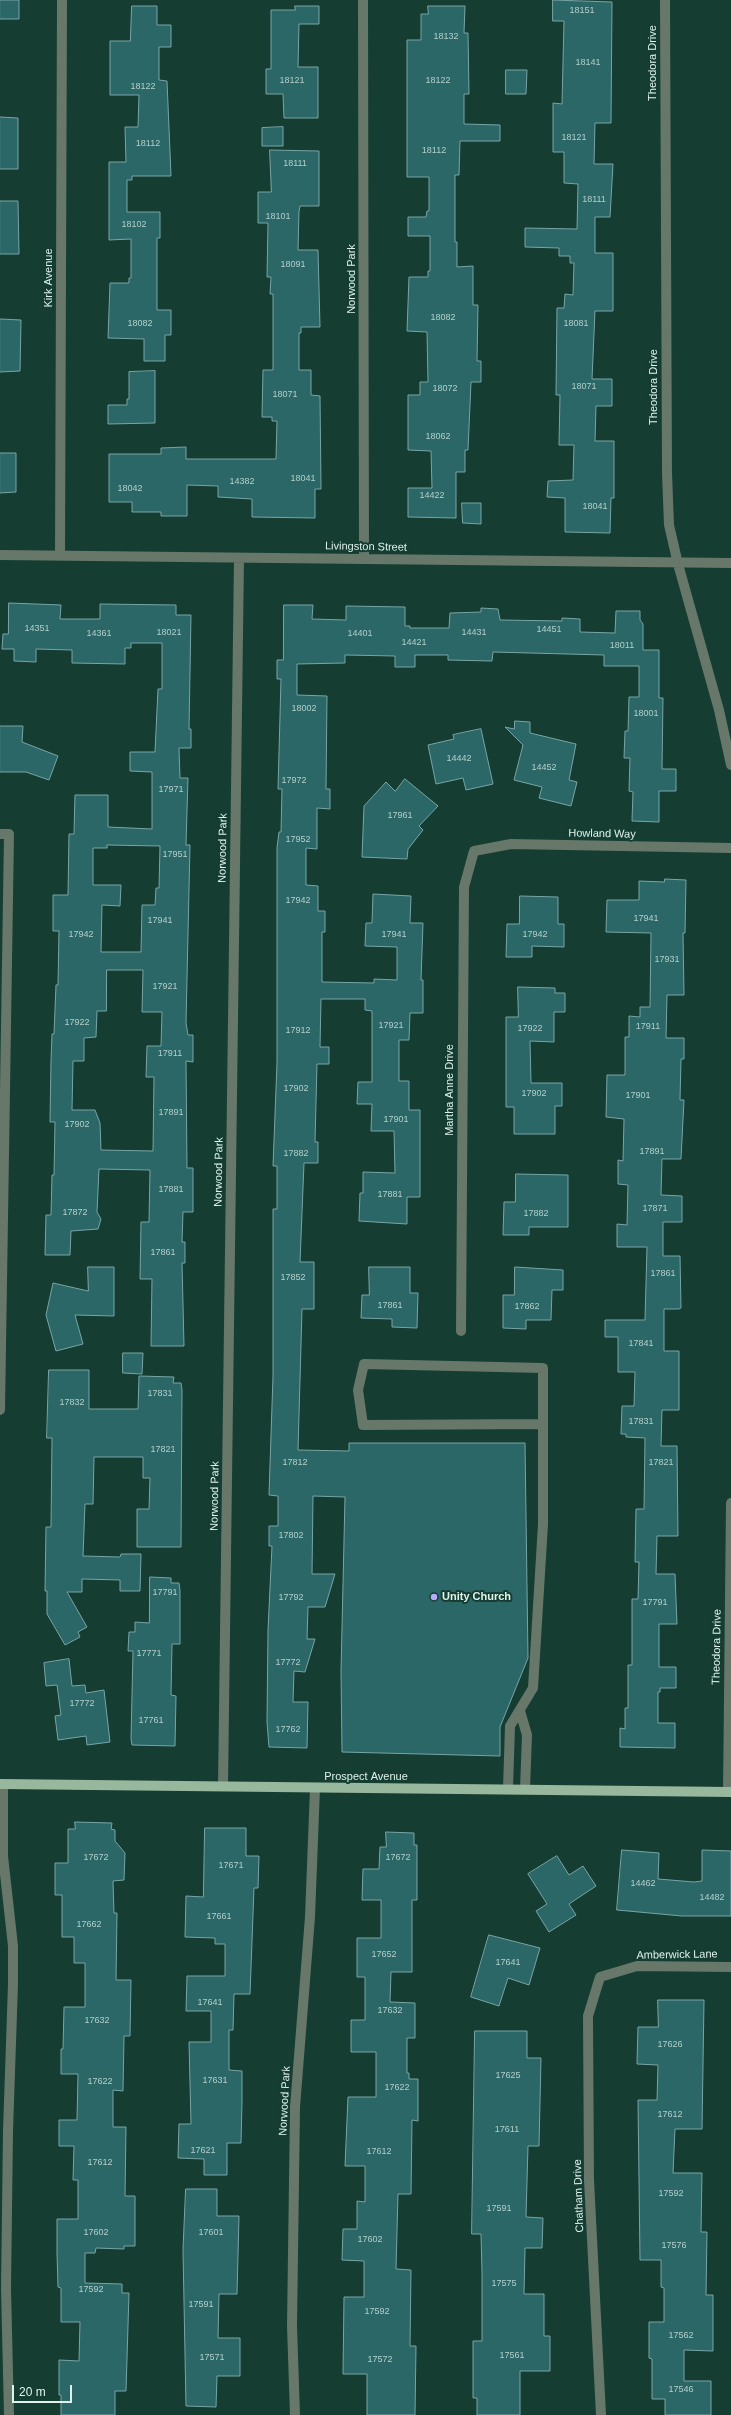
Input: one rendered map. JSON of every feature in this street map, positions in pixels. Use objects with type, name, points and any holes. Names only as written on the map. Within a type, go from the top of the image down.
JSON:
[{"type":"main road","name":"Prospect Avenue","points":[[2,1784],[729,1792]]},
{"type":"street","name":"Kirk Avenue","points":[[60,556],[62,0]]},
{"type":"street","name":"Norwood Park","points":[[364,0],[364,559]]},
{"type":"street","name":"Theodora Drive","points":[[665,0],[667,473],[669,525],[678,564],[719,710],[731,765]]},
{"type":"street","name":"Livingston Street","points":[[0,555],[678,564],[731,563]]},
{"type":"street","name":"Norwood Park","points":[[223,1786],[239,558]]},
{"type":"street","points":[[0,1410],[5,834]]},
{"type":"street","name":"Howland Way","points":[[474,851],[511,844],[731,848]]},
{"type":"street","name":"Martha Anne Drive","points":[[461,1331],[464,887],[474,851]]},
{"type":"street","points":[[508,1789],[510,1726],[533,1688],[543,1524],[543,1424],[543,1368],[364,1364],[358,1390],[363,1425],[543,1424]]},
{"type":"street","name":"Theodora Drive","points":[[729,1792],[731,1503]]},
{"type":"street","points":[[520,1711],[527,1735],[525,1790]]},
{"type":"street","points":[[2,1784],[3,1856],[12,1946],[13,1984],[8,2131],[7,2241],[9,2415]]},
{"type":"street","name":"Norwood Park","points":[[295,2415],[292,2326],[295,2107],[310,1917],[315,1788]]},
{"type":"street","name":"Amberwick Lane","points":[[600,1977],[637,1966],[731,1967]]},
{"type":"street","name":"Chatham Drive","points":[[600,1977],[588,2016],[589,2180],[601,2415]]},
{"type":"building","points":[[0,0],[19,0],[19,19],[0,19]]},
{"type":"building","points":[[553,0],[612,2],[611,123],[595,123],[594,164],[613,164],[610,217],[595,217],[595,253],[613,253],[613,311],[595,311],[592,379],[612,379],[612,406],[596,406],[595,441],[614,441],[614,498],[611,498],[610,533],[565,532],[565,498],[547,497],[548,481],[573,480],[574,445],[559,445],[560,395],[556,395],[557,308],[564,308],[565,294],[573,295],[574,263],[570,263],[570,256],[559,256],[559,248],[525,247],[525,228],[577,229],[578,184],[564,183],[564,152],[553,152],[553,103],[562,104],[564,21],[553,21]]},
{"type":"building","points":[[132,6],[157,6],[157,25],[171,25],[171,47],[159,47],[159,80],[167,81],[171,176],[132,176],[132,180],[127,180],[127,212],[160,212],[160,238],[157,238],[157,310],[171,310],[171,335],[165,335],[165,361],[144,361],[144,339],[108,338],[110,283],[129,283],[129,278],[131,278],[131,239],[109,240],[109,162],[126,162],[125,127],[138,127],[139,95],[110,95],[110,41],[130,41]]},
{"type":"building","points":[[295,6],[319,6],[319,24],[299,24],[298,67],[318,67],[318,118],[284,118],[283,94],[266,94],[266,69],[271,69],[271,10],[295,10]]},
{"type":"building","points":[[428,6],[465,6],[464,33],[468,33],[469,94],[464,94],[464,124],[500,125],[500,141],[460,141],[459,175],[455,175],[455,242],[457,242],[457,267],[473,266],[473,305],[478,305],[477,361],[481,361],[481,382],[471,382],[468,450],[465,450],[465,472],[456,472],[456,518],[408,517],[408,488],[432,488],[431,451],[408,450],[408,395],[420,395],[420,382],[428,382],[427,332],[407,331],[409,277],[428,277],[428,271],[430,271],[430,236],[408,236],[408,217],[426,217],[427,211],[429,211],[429,177],[407,177],[407,40],[421,40],[421,14],[428,14]]},
{"type":"building","points":[[506,70],[527,70],[526,94],[506,94]]},
{"type":"building","points":[[0,117],[18,118],[18,169],[0,169]]},
{"type":"building","points":[[283,127],[283,146],[262,146],[262,128]]},
{"type":"building","points":[[270,150],[319,151],[319,206],[300,206],[298,250],[318,250],[320,327],[301,327],[301,333],[299,333],[299,370],[311,370],[311,395],[320,396],[321,489],[315,489],[315,518],[252,517],[252,499],[218,497],[218,486],[187,485],[187,516],[161,516],[161,512],[132,512],[132,502],[109,502],[109,454],[161,454],[161,448],[186,447],[186,459],[276,459],[277,421],[272,421],[272,417],[262,417],[263,370],[273,370],[273,294],[270,294],[271,277],[267,277],[268,223],[258,223],[258,192],[271,192]]},
{"type":"building","points":[[0,201],[18,201],[19,254],[0,254]]},
{"type":"building","points":[[0,319],[21,320],[20,371],[0,372]]},
{"type":"building","points":[[155,371],[155,423],[108,424],[108,405],[127,405],[127,399],[129,399],[129,372]]},
{"type":"building","points":[[0,453],[16,453],[16,492],[0,493]]},
{"type":"building","points":[[462,503],[481,503],[481,524],[463,523]]},
{"type":"building","points":[[9,603],[61,605],[60,619],[100,619],[100,604],[176,605],[176,615],[191,615],[189,729],[191,729],[191,748],[179,748],[180,778],[188,778],[186,845],[190,845],[186,1023],[188,1035],[193,1035],[193,1062],[186,1061],[187,1168],[193,1168],[193,1212],[183,1212],[182,1242],[185,1242],[185,1263],[182,1263],[184,1346],[151,1346],[152,1279],[140,1279],[141,1222],[149,1222],[150,1170],[99,1169],[97,1212],[101,1219],[98,1229],[71,1231],[70,1255],[45,1255],[46,1215],[51,1215],[52,1175],[54,1175],[55,1122],[50,1122],[51,1061],[52,1034],[54,1034],[56,985],[58,985],[59,931],[53,931],[53,895],[68,895],[69,834],[74,834],[75,795],[108,795],[108,827],[152,829],[152,772],[130,771],[130,752],[155,752],[158,689],[162,689],[162,643],[131,643],[131,648],[125,648],[125,664],[72,663],[72,650],[36,649],[36,662],[14,661],[14,649],[2,649],[3,634],[8,634]],"holes":[[[107,845],[160,846],[159,888],[156,888],[155,905],[142,905],[141,952],[101,952],[102,905],[120,906],[121,885],[93,885],[93,848],[107,848]],[[107,970],[143,970],[142,1012],[162,1012],[161,1046],[147,1046],[146,1077],[154,1077],[153,1151],[101,1150],[100,1123],[95,1110],[72,1110],[73,1061],[84,1061],[84,1038],[96,1037],[97,1011],[106,1011]]]},
{"type":"building","points":[[284,605],[313,605],[312,619],[346,620],[346,606],[405,607],[405,626],[410,626],[410,628],[449,628],[450,613],[481,612],[481,608],[498,609],[500,620],[562,621],[562,618],[580,619],[580,632],[615,633],[616,611],[640,611],[640,620],[643,624],[643,650],[659,650],[659,698],[663,698],[662,769],[676,769],[676,791],[659,791],[659,822],[632,821],[633,792],[629,791],[630,758],[624,758],[625,731],[628,731],[629,697],[639,697],[639,666],[604,666],[604,655],[493,652],[492,661],[448,660],[448,655],[415,655],[415,667],[395,667],[395,656],[345,655],[345,663],[297,664],[297,695],[327,696],[326,789],[330,789],[330,809],[317,808],[317,849],[306,848],[306,885],[318,886],[318,911],[325,911],[325,932],[322,932],[322,982],[374,983],[374,979],[397,980],[397,947],[365,946],[366,923],[372,923],[373,894],[411,896],[410,923],[423,923],[421,980],[423,980],[423,1013],[410,1013],[409,1040],[399,1040],[399,1081],[409,1081],[409,1110],[420,1110],[420,1197],[407,1197],[407,1224],[359,1221],[360,1193],[363,1193],[363,1172],[395,1173],[394,1131],[371,1131],[372,1104],[357,1104],[358,1082],[372,1082],[372,1011],[365,1010],[365,999],[321,999],[320,1047],[329,1047],[329,1064],[317,1064],[315,1142],[318,1142],[318,1163],[304,1163],[300,1262],[314,1262],[314,1309],[302,1309],[298,1450],[349,1451],[349,1443],[525,1443],[528,1658],[500,1727],[500,1756],[342,1752],[341,1671],[345,1497],[313,1496],[312,1574],[335,1574],[325,1607],[308,1607],[307,1639],[315,1639],[305,1672],[294,1671],[293,1702],[308,1702],[307,1748],[269,1747],[267,1722],[268,1630],[272,1546],[269,1546],[269,1526],[278,1526],[278,1496],[269,1495],[273,1376],[273,1209],[277,1209],[277,1166],[273,1166],[277,1063],[277,848],[279,832],[281,832],[282,789],[278,789],[281,679],[277,679],[277,660],[283,660]]},
{"type":"building","points":[[515,721],[530,722],[530,733],[576,744],[569,780],[577,782],[571,806],[539,798],[542,787],[514,780],[523,745],[505,727],[514,729]]},
{"type":"building","points":[[0,726],[23,726],[22,742],[58,756],[49,780],[26,772],[0,772]]},
{"type":"building","points":[[481,729],[493,784],[466,790],[463,778],[436,784],[428,745],[454,739],[453,735]]},
{"type":"building","points":[[405,779],[438,806],[419,826],[423,830],[408,849],[407,859],[362,857],[364,806],[386,782],[395,791]]},
{"type":"building","points":[[665,879],[686,880],[685,933],[683,933],[684,995],[667,995],[666,1038],[684,1038],[684,1059],[681,1059],[680,1100],[684,1100],[681,1159],[662,1159],[661,1195],[682,1196],[682,1222],[663,1222],[663,1256],[680,1256],[681,1308],[664,1309],[664,1351],[679,1351],[679,1410],[662,1410],[661,1446],[677,1446],[678,1536],[657,1536],[656,1574],[675,1574],[677,1624],[659,1624],[659,1667],[676,1667],[676,1688],[660,1688],[660,1692],[658,1692],[658,1723],[675,1723],[675,1748],[620,1747],[620,1728],[625,1729],[625,1708],[628,1708],[628,1665],[632,1665],[632,1599],[638,1599],[639,1562],[635,1562],[636,1509],[644,1509],[645,1438],[626,1437],[626,1434],[621,1434],[622,1406],[634,1406],[635,1372],[618,1372],[618,1337],[605,1337],[605,1320],[645,1320],[647,1247],[617,1247],[617,1224],[627,1225],[628,1185],[618,1184],[618,1160],[623,1161],[624,1119],[606,1117],[607,1075],[625,1075],[625,1037],[629,1037],[629,1016],[640,1017],[640,1007],[650,1007],[651,933],[606,932],[607,900],[639,900],[639,881],[664,882]]},
{"type":"building","points":[[520,896],[558,897],[558,924],[564,924],[564,947],[532,946],[532,957],[506,957],[507,924],[519,924]]},
{"type":"building","points":[[518,987],[555,988],[555,993],[565,993],[565,1012],[554,1012],[554,1042],[530,1041],[531,1083],[562,1083],[562,1106],[555,1106],[555,1134],[514,1134],[514,1107],[506,1107],[506,1017],[518,1017]]},
{"type":"building","points":[[516,1174],[568,1175],[568,1227],[529,1227],[529,1235],[503,1235],[504,1202],[515,1202]]},
{"type":"building","points":[[88,1267],[114,1267],[114,1316],[75,1315],[83,1344],[56,1351],[46,1315],[53,1283],[88,1291]]},
{"type":"building","points":[[369,1267],[410,1267],[410,1293],[418,1293],[417,1328],[392,1327],[392,1319],[361,1318],[362,1295],[369,1295]]},
{"type":"building","points":[[515,1267],[563,1270],[563,1290],[552,1290],[551,1320],[526,1320],[526,1329],[503,1328],[503,1295],[514,1295]]},
{"type":"building","points":[[123,1353],[143,1353],[142,1374],[123,1373]]},
{"type":"building","points":[[49,1370],[89,1370],[89,1409],[138,1409],[139,1376],[174,1377],[173,1383],[181,1383],[182,1390],[181,1547],[137,1547],[137,1509],[149,1509],[150,1478],[143,1478],[143,1457],[94,1457],[93,1504],[85,1504],[83,1556],[120,1557],[121,1554],[141,1554],[140,1591],[120,1591],[120,1580],[82,1579],[82,1592],[67,1592],[87,1627],[78,1632],[80,1637],[65,1645],[47,1614],[47,1591],[45,1591],[46,1527],[51,1527],[52,1438],[47,1438]]},
{"type":"building","points":[[150,1577],[171,1578],[171,1583],[179,1583],[180,1644],[172,1644],[171,1695],[176,1696],[175,1746],[132,1745],[131,1739],[133,1651],[128,1651],[129,1632],[135,1632],[135,1622],[149,1623]]},
{"type":"building","points":[[69,1659],[72,1686],[85,1685],[86,1693],[104,1690],[110,1742],[87,1745],[86,1736],[58,1740],[55,1716],[61,1715],[57,1685],[46,1686],[44,1663]]},
{"type":"building","points":[[75,1822],[112,1823],[111,1829],[115,1830],[115,1841],[125,1853],[124,1880],[113,1881],[114,1913],[117,1913],[116,1980],[131,1980],[130,2036],[124,2036],[123,2091],[113,2090],[113,2127],[126,2127],[125,2196],[135,2196],[135,2246],[124,2246],[124,2249],[96,2248],[95,2253],[85,2253],[85,2283],[122,2284],[122,2293],[129,2293],[126,2391],[115,2391],[115,2415],[61,2415],[61,2395],[59,2395],[59,2360],[79,2361],[80,2322],[61,2322],[61,2288],[58,2287],[57,2253],[57,2219],[78,2219],[78,2180],[73,2180],[74,2146],[59,2146],[59,2120],[77,2120],[78,2074],[61,2074],[61,2049],[63,2049],[64,2007],[85,2007],[85,1963],[74,1963],[74,1937],[62,1937],[62,1895],[55,1895],[55,1863],[68,1863],[68,1829],[75,1829]]},
{"type":"building","points":[[205,1828],[246,1828],[246,1856],[259,1856],[258,1888],[254,1888],[250,1994],[234,1994],[233,2030],[229,2030],[229,2070],[242,2071],[242,2102],[241,2143],[227,2143],[227,2175],[204,2175],[204,2159],[178,2158],[179,2124],[191,2124],[189,2042],[211,2042],[211,2011],[186,2011],[187,1976],[225,1976],[225,1944],[215,1944],[215,1938],[185,1937],[186,1896],[203,1897]]},
{"type":"building","points":[[386,1832],[414,1833],[414,1845],[417,1845],[417,1900],[412,1900],[412,1972],[391,1972],[390,2002],[415,2003],[415,2038],[407,2038],[407,2073],[409,2073],[409,2079],[418,2079],[418,2121],[412,2120],[411,2194],[398,2194],[396,2269],[411,2270],[410,2346],[416,2346],[415,2415],[367,2415],[367,2374],[343,2374],[344,2297],[364,2297],[364,2261],[342,2260],[343,2229],[357,2229],[357,2201],[365,2202],[365,2166],[345,2166],[348,2097],[376,2097],[376,2052],[351,2052],[351,2020],[365,2020],[365,1977],[357,1977],[357,1938],[381,1938],[381,1900],[362,1900],[363,1869],[379,1869],[380,1847],[386,1847]]},
{"type":"building","points":[[622,1850],[659,1853],[658,1879],[694,1882],[702,1881],[702,1850],[731,1851],[731,1916],[682,1916],[617,1910]]},
{"type":"building","points":[[557,1856],[569,1875],[583,1866],[596,1886],[569,1904],[576,1915],[549,1932],[536,1911],[547,1904],[528,1874]]},
{"type":"building","points":[[489,1935],[540,1948],[529,1985],[508,1978],[499,2006],[471,1997]]},
{"type":"building","points":[[658,2000],[704,2000],[702,2129],[675,2129],[673,2173],[702,2173],[701,2232],[707,2232],[706,2295],[713,2295],[713,2351],[684,2350],[684,2381],[711,2381],[711,2415],[665,2415],[665,2399],[652,2399],[652,2359],[649,2358],[649,2322],[664,2322],[664,2288],[661,2287],[661,2260],[640,2260],[638,2100],[657,2100],[658,2065],[637,2064],[638,2027],[658,2027]]},
{"type":"building","points":[[475,2031],[527,2031],[527,2058],[541,2058],[539,2146],[528,2146],[526,2217],[543,2218],[542,2248],[525,2248],[524,2294],[544,2294],[544,2336],[550,2336],[550,2371],[520,2371],[520,2415],[477,2415],[477,2398],[473,2398],[473,2341],[482,2341],[481,2234],[472,2234]]},
{"type":"building","points":[[186,2189],[217,2189],[217,2216],[239,2216],[237,2294],[219,2294],[218,2338],[240,2338],[240,2376],[217,2376],[216,2407],[186,2406],[183,2250]]},
{"type":"place","name":"Unity Church","points":[[434,1597]]}]
